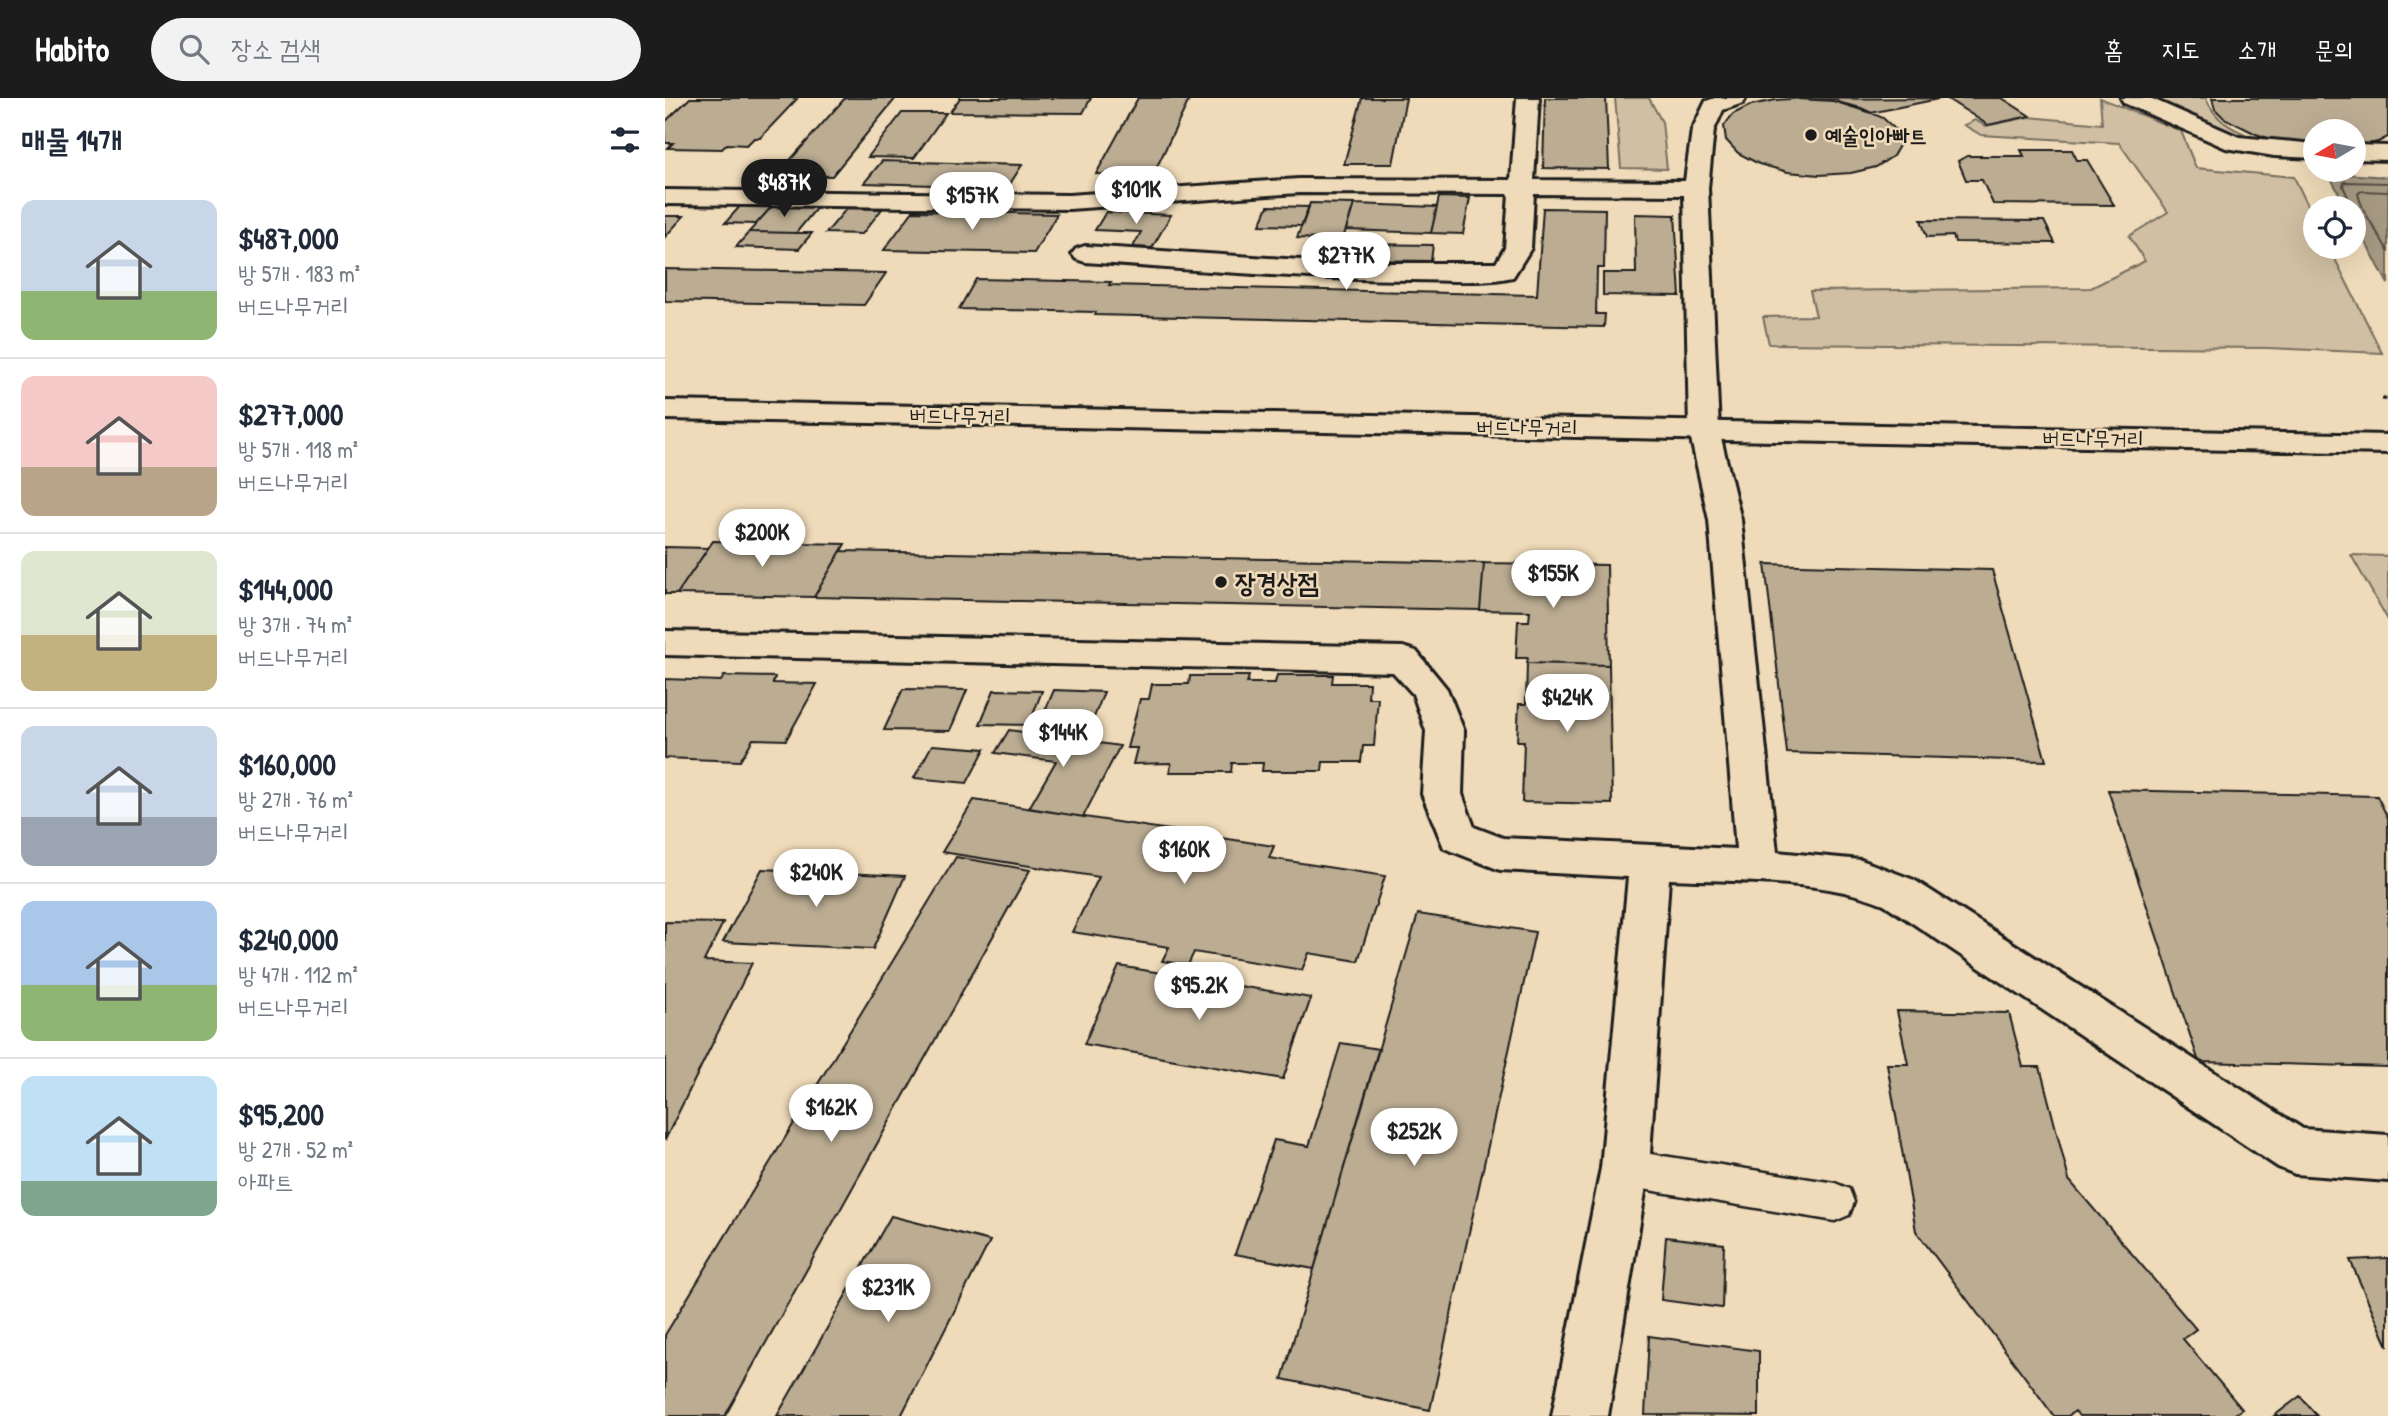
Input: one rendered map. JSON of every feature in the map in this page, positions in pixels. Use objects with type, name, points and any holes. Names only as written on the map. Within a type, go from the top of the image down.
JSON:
[{"type":"street","points":[[1085,254],[1282,268],[1451,273],[1504,271],[1518,248],[1528,98]]},
{"type":"street","points":[[1735,98],[1714,106],[1703,130],[1696,188],[1704,430],[1725,520],[1758,866]]},
{"type":"street","points":[[2132,98],[2234,143],[2303,150]]},
{"type":"street","points":[[2366,152],[2388,153]]},
{"type":"street","points":[[665,197],[1069,202],[1299,186],[1696,188]]},
{"type":"street","name":"버드나무거리","points":[[665,410],[2388,444]]},
{"type":"street","points":[[665,643],[1403,660],[1429,689],[1445,732],[1442,794],[1458,838],[1500,854],[1758,866],[1861,877],[1899,892],[2295,1151],[2388,1158]]},
{"type":"street","points":[[1580,1416],[1625,1168],[1650,862]]},
{"type":"lane","points":[[1625,1168],[1835,1202]]},
{"type":"shaded area","points":[[1615,98],[1649,98],[1662,122],[1667,169],[1621,168]]},
{"type":"shaded area","points":[[2100,98],[2181,131],[2196,168],[2294,177],[2303,196],[2303,259],[2335,259],[2382,353],[2268,348],[1769,344],[1763,317],[1816,316],[1810,291],[2091,288],[2145,261],[2129,236],[2168,212],[2119,143],[1981,135],[1964,125],[1975,120],[1986,126],[2029,117],[2102,124]]},
{"type":"shaded area","points":[[2155,98],[2206,98],[2224,122],[2252,137],[2248,139],[2231,134]]},
{"type":"shaded area","points":[[2351,555],[2388,556],[2388,620]]},
{"type":"water","points":[[2366,176],[2388,177],[2388,284],[2366,243],[2366,196],[2340,196],[2333,182],[2366,182]]},
{"type":"building","points":[[690,98],[797,99],[760,138],[754,138],[747,145],[727,144],[722,149],[668,148],[673,143],[665,143],[665,122]]},
{"type":"building","points":[[845,98],[896,98],[832,176],[777,175]]},
{"type":"building","points":[[960,98],[1091,98],[1083,113],[950,112]]},
{"type":"building","points":[[1138,98],[1190,98],[1153,175],[1096,174]]},
{"type":"building","points":[[1362,98],[1406,98],[1393,164],[1344,164]]},
{"type":"building","points":[[1545,98],[1606,98],[1609,169],[1543,168]]},
{"type":"building","name":"예술인아빠트","points":[[1804,98],[1861,108],[1883,118],[1896,130],[1900,144],[1893,156],[1876,167],[1851,173],[1819,175],[1788,172],[1759,164],[1738,153],[1726,140],[1724,126],[1733,114],[1751,105]]},
{"type":"building","points":[[1943,98],[1871,113],[1833,101],[1798,99]]},
{"type":"building","points":[[1946,98],[2002,98],[2030,116],[1988,125]]},
{"type":"building","points":[[2212,98],[2388,98],[2388,137],[2366,144],[2366,119],[2303,119],[2303,145],[2277,141],[2224,118],[2215,109]]},
{"type":"building","points":[[902,113],[946,113],[914,158],[868,157]]},
{"type":"building","points":[[2021,150],[2072,150],[2077,160],[2087,160],[2114,205],[1993,204],[1982,180],[1966,180],[1958,161],[1967,156],[2024,156]]},
{"type":"building","points":[[882,161],[1022,165],[1008,187],[864,183]]},
{"type":"building","points":[[1439,197],[1470,198],[1463,234],[1431,233]]},
{"type":"building","points":[[1310,203],[1354,204],[1340,248],[1314,247],[1317,239],[1297,238]]},
{"type":"building","points":[[742,204],[774,204],[756,224],[725,223]]},
{"type":"building","points":[[774,204],[819,205],[796,233],[749,232]]},
{"type":"building","points":[[1354,204],[1437,207],[1431,233],[1346,230]]},
{"type":"building","points":[[1268,206],[1309,207],[1302,226],[1260,225]]},
{"type":"building","points":[[847,208],[882,209],[862,234],[826,233]]},
{"type":"building","points":[[1543,208],[1605,209],[1604,268],[1597,268],[1596,314],[1605,314],[1604,327],[1095,315],[1096,312],[959,309],[976,279],[1111,282],[1109,285],[1537,295]]},
{"type":"building","points":[[913,211],[1057,214],[1034,253],[884,250]]},
{"type":"building","points":[[1106,212],[1171,215],[1152,248],[1133,247],[1141,232],[1095,230]]},
{"type":"building","points":[[1635,214],[1675,215],[1680,296],[1603,295],[1603,273],[1636,273]]},
{"type":"building","points":[[665,216],[684,216],[665,237]]},
{"type":"building","points":[[1921,220],[2044,221],[2055,243],[1955,242],[1953,236],[1927,237]]},
{"type":"building","points":[[749,232],[812,233],[799,249],[736,247]]},
{"type":"building","points":[[1359,244],[1433,245],[1431,261],[1355,260]]},
{"type":"building","points":[[665,269],[886,273],[864,305],[665,301]]},
{"type":"building","points":[[713,541],[845,544],[814,597],[677,594]]},
{"type":"building","points":[[665,547],[708,548],[677,594],[665,594]]},
{"type":"building","points":[[841,551],[1484,563],[1480,610],[814,597]]},
{"type":"building","points":[[1484,563],[1607,565],[1609,665],[1527,663],[1528,658],[1516,658],[1518,621],[1529,621],[1530,611],[1480,610]]},
{"type":"building","points":[[1765,564],[1992,570],[2046,761],[1787,753]]},
{"type":"building","points":[[1527,663],[1609,665],[1612,804],[1522,802],[1524,741],[1517,741],[1519,704],[1526,704]]},
{"type":"building","points":[[1277,675],[1333,675],[1332,683],[1369,683],[1368,698],[1378,698],[1374,746],[1363,746],[1361,762],[1323,762],[1322,771],[1262,771],[1263,763],[1232,763],[1231,772],[1170,772],[1171,763],[1133,764],[1137,748],[1127,748],[1140,699],[1149,699],[1152,684],[1189,684],[1190,676],[1249,676],[1247,683],[1275,683]]},
{"type":"building","points":[[724,676],[775,677],[773,683],[817,684],[786,740],[753,739],[740,761],[665,758],[665,679],[721,681]]},
{"type":"building","points":[[903,689],[967,690],[950,731],[884,730]]},
{"type":"building","points":[[994,690],[1042,691],[1029,725],[980,724]]},
{"type":"building","points":[[1054,690],[1104,692],[1089,730],[1038,727]]},
{"type":"building","points":[[1009,730],[1120,746],[1083,817],[1029,808],[1056,761],[995,753]]},
{"type":"building","points":[[932,745],[985,749],[967,783],[914,778]]},
{"type":"building","points":[[2108,790],[2377,796],[2388,818],[2388,1067],[2199,1062]]},
{"type":"building","points":[[974,800],[1274,846],[1269,858],[1385,876],[1358,961],[1309,953],[1302,970],[1194,952],[1188,965],[1162,961],[1169,947],[1072,932],[1099,877],[942,852]]},
{"type":"building","points":[[956,857],[1030,870],[725,1416],[665,1416],[665,1335]]},
{"type":"building","points":[[762,869],[905,876],[873,949],[723,942]]},
{"type":"building","points":[[1418,914],[1535,932],[1430,1410],[1282,1379]]},
{"type":"building","points":[[665,922],[723,923],[704,961],[752,963],[665,1140]]},
{"type":"building","points":[[1119,966],[1311,998],[1283,1079],[1084,1044]]},
{"type":"building","points":[[1897,1011],[2009,1013],[2023,1067],[2040,1067],[2069,1180],[2196,1329],[2183,1339],[2242,1409],[2232,1416],[2079,1416],[2075,1411],[2068,1416],[2054,1416],[1916,1231],[1887,1064],[1908,1064]]},
{"type":"building","points":[[1341,1043],[1379,1049],[1314,1269],[1235,1254],[1274,1140],[1309,1146]]},
{"type":"building","points":[[891,1216],[990,1241],[901,1416],[777,1416]]},
{"type":"building","points":[[1666,1237],[1724,1244],[1722,1308],[1661,1300]]},
{"type":"building","points":[[2388,1258],[2388,1346],[2350,1260]]},
{"type":"building","points":[[1649,1336],[1759,1351],[1759,1416],[1645,1415]]},
{"type":"building","points":[[2300,1396],[2317,1416],[2274,1416]]},
{"type":"place","name":"예술인아빠트","points":[[1811,135]]},
{"type":"place","name":"장경상점","points":[[1221,582]]}]
